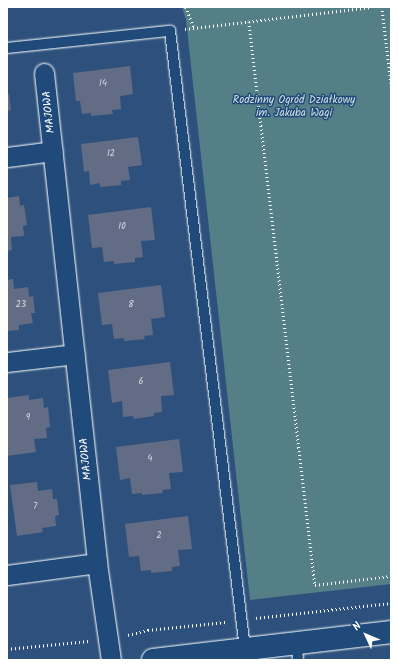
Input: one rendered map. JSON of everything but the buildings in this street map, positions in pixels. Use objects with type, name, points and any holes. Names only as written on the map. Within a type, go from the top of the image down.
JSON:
[{"type":"main road","points":[[153,660],[245,649],[298,651],[391,632]]},
{"type":"street","name":"MAJOWA","points":[[44,73],[97,563],[111,660]]},
{"type":"street","points":[[7,157],[53,152]]},
{"type":"street","points":[[7,362],[75,354]]},
{"type":"street","points":[[7,575],[97,563]]},
{"type":"lane","points":[[7,48],[170,31],[245,649]]},
{"type":"path","points":[[186,7],[194,28]]},
{"type":"path","points":[[170,31],[372,7]]},
{"type":"path","points":[[382,7],[391,83]]},
{"type":"path","points":[[249,22],[315,585],[391,576]]},
{"type":"path","points":[[7,649],[108,640],[148,630],[391,603]]},
{"type":"green space","name":"Rodzinny Ogród Działkowy im. Jakuba Wagi","points":[[182,7],[391,7],[391,584],[250,600],[186,20]]}]
